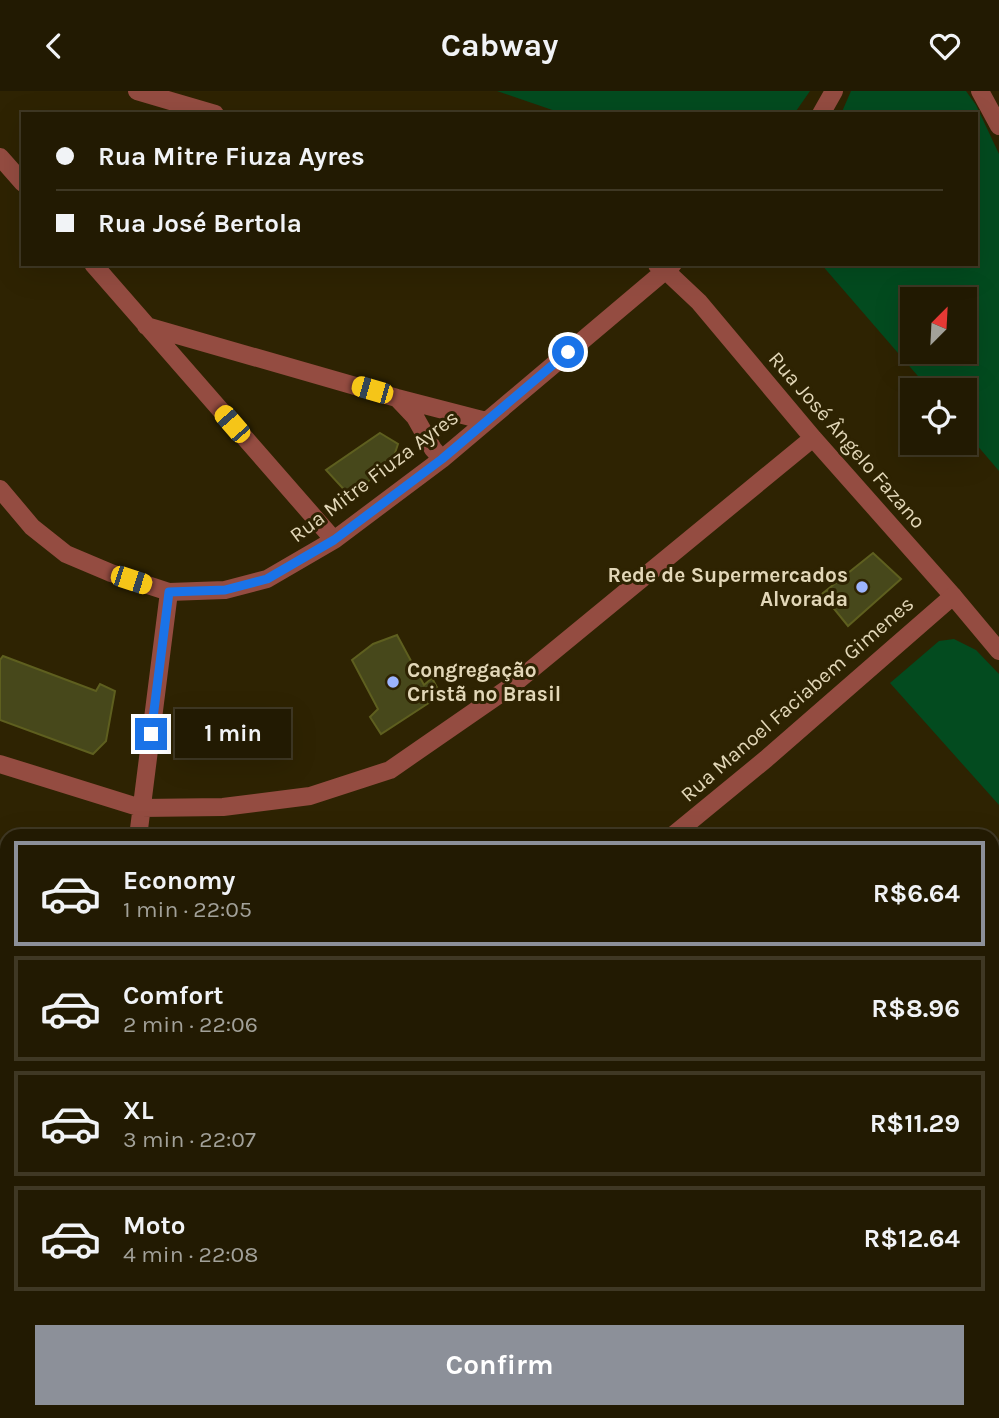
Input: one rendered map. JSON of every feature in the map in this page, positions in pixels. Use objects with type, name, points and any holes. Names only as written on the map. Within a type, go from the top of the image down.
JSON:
[{"type":"street","points":[[137,91],[208,112]]},
{"type":"street","points":[[822,112],[834,91]]},
{"type":"street","points":[[980,91],[999,126]]},
{"type":"street","points":[[0,157],[21,181]]},
{"type":"street","points":[[95,266],[334,540]]},
{"type":"street","name":"Rua Mitre Fiuza Ayres","points":[[0,489],[32,527],[66,554],[111,573],[169,592],[225,590],[267,579],[334,540],[442,459],[664,266]]},
{"type":"street","name":"Rua José Ângelo Fazano","points":[[664,266],[699,302],[813,438],[999,651]]},
{"type":"street","points":[[146,326],[486,421]]},
{"type":"street","points":[[397,398],[415,417],[433,449],[442,459]]},
{"type":"street","points":[[0,764],[141,809],[223,807],[310,796],[390,770],[510,687],[813,438]]},
{"type":"street","points":[[139,829],[169,592]]},
{"type":"street","name":"Rua Manoel Faciabem Gimenes","points":[[681,829],[766,759],[953,596]]},
{"type":"green space","points":[[497,91],[810,91],[795,112],[558,112]]},
{"type":"green space","points":[[851,91],[966,91],[976,105],[999,154],[999,471],[977,445],[977,378],[920,378],[908,364],[977,364],[977,287],[900,287],[900,355],[823,266],[978,266],[978,112],[842,112]]},
{"type":"green space","points":[[954,639],[976,650],[999,674],[999,805],[890,683],[939,641]]},
{"type":"building","points":[[380,433],[398,444],[391,465],[349,495],[326,470]]},
{"type":"building","name":"Rede de Supermercados Alvorada","points":[[873,553],[901,579],[848,626],[822,594]]},
{"type":"building","name":"Congregação Cristã no Brasil","points":[[397,635],[424,685],[432,678],[441,695],[381,734],[370,717],[378,709],[352,660],[373,644]]},
{"type":"building","points":[[3,656],[96,691],[100,684],[115,691],[106,741],[93,754],[0,720],[0,660]]},
{"type":"place","name":"Rede de Supermercados Alvorada","points":[[862,587]]},
{"type":"place","name":"Congregação Cristã no Brasil","points":[[393,682]]},
{"type":"route","points":[[151,734],[169,592],[225,590],[267,579],[334,540],[442,459],[568,352]]}]
